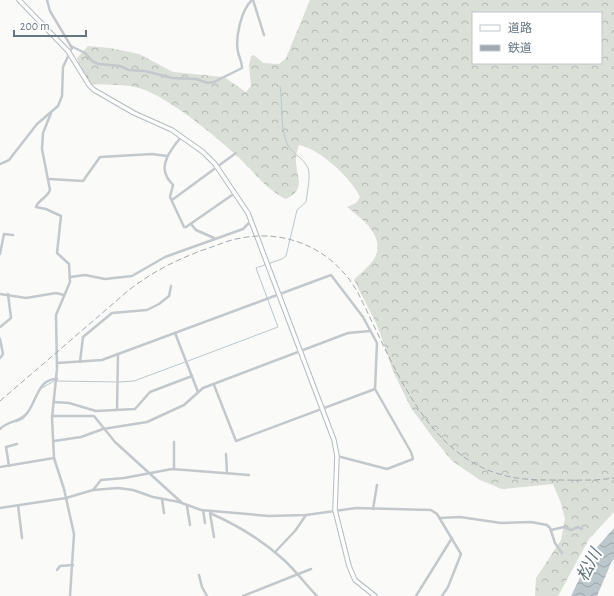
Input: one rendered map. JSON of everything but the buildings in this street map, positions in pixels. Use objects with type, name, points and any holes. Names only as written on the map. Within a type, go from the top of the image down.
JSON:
[{"type":"street","points":[[19,0],[70,55],[89,85],[94,90],[134,113],[164,126],[202,152],[217,167],[247,210],[334,440],[337,456],[335,510],[352,575],[360,585],[375,596]]},
{"type":"street","points":[[0,164],[10,160],[37,124],[56,109],[61,100],[63,67],[72,50],[50,11],[47,0]]},
{"type":"street","points":[[71,46],[85,53],[92,61],[98,64],[120,66],[129,70],[145,71],[172,78],[213,83],[242,68],[238,52],[237,38],[247,6],[252,0]]},
{"type":"street","points":[[252,0],[264,35]]},
{"type":"street","points":[[51,114],[43,133],[42,149],[49,179],[48,194],[38,203],[36,208],[46,209],[61,216],[57,253],[68,262],[70,277],[56,315],[57,379],[52,416],[54,458],[66,498],[74,534],[70,596]]},
{"type":"street","points":[[182,137],[167,156],[166,173],[167,178],[173,185],[170,196],[184,227],[191,224],[235,193]]},
{"type":"street","points":[[172,200],[236,153]]},
{"type":"street","points":[[49,179],[83,181],[100,156],[150,154],[167,156]]},
{"type":"street","points":[[70,277],[84,275],[107,279],[130,277],[165,257],[184,251],[214,238],[243,229],[251,221]]},
{"type":"street","points":[[191,224],[196,230],[214,238]]},
{"type":"street","points":[[0,254],[1,240],[4,234],[13,235]]},
{"type":"street","points":[[57,363],[98,361],[331,275],[361,314],[377,344],[375,389],[411,452],[413,460],[387,468],[337,456]]},
{"type":"street","points":[[80,362],[84,337],[102,320],[114,313],[143,311],[159,304],[169,296],[171,286]]},
{"type":"street","points":[[0,294],[8,294],[26,298],[56,293],[64,295]]},
{"type":"street","points":[[0,328],[12,318],[8,294]]},
{"type":"street","points":[[54,441],[77,438],[103,430],[147,422],[184,405],[198,392],[214,384],[351,332],[370,331]]},
{"type":"street","points":[[175,332],[198,392]]},
{"type":"street","points":[[0,339],[3,354],[0,358]]},
{"type":"street","points":[[117,410],[118,354]]},
{"type":"street","points":[[54,402],[69,403],[95,411],[137,409],[149,392],[192,376]]},
{"type":"street","points":[[0,428],[6,423],[24,417],[40,387],[52,380],[57,379]]},
{"type":"street","points":[[214,384],[236,441],[375,389]]},
{"type":"street","points":[[93,416],[95,411]]},
{"type":"street","points":[[52,416],[93,416]]},
{"type":"street","points":[[93,416],[103,430],[181,503]]},
{"type":"street","points":[[174,442],[174,469]]},
{"type":"street","points":[[10,466],[6,447],[17,444]]},
{"type":"street","points":[[226,454],[227,473]]},
{"type":"street","points":[[0,467],[54,458]]},
{"type":"street","points":[[93,490],[101,480],[150,474],[174,469],[249,474]]},
{"type":"street","points":[[373,509],[377,485]]},
{"type":"street","points":[[0,508],[66,498],[93,490],[121,488],[203,510],[269,516],[306,515],[335,510],[431,510],[436,512],[461,554],[448,587],[442,596]]},
{"type":"street","points":[[162,499],[164,513]]},
{"type":"street","points":[[187,505],[190,525]]},
{"type":"street","points":[[18,506],[22,538]]},
{"type":"street","points":[[203,510],[205,523]]},
{"type":"street","points":[[210,511],[214,536]]},
{"type":"street","points":[[210,511],[245,530],[275,552],[317,596]]},
{"type":"street","points":[[275,552],[298,527],[306,515]]},
{"type":"street","points":[[440,518],[456,516],[506,523],[537,523],[548,526],[551,530],[556,545],[562,553]]},
{"type":"street","points":[[551,530],[562,527],[571,530],[578,527],[582,529]]},
{"type":"street","points":[[416,596],[452,538]]},
{"type":"street","points":[[57,570],[60,566],[73,566]]},
{"type":"street","points":[[243,596],[311,569]]},
{"type":"street","points":[[199,575],[202,587],[207,596]]},
{"type":"green space","points":[[310,0],[614,0],[614,512],[589,539],[558,596],[535,596],[536,578],[561,540],[565,519],[561,503],[553,484],[502,489],[480,480],[452,461],[411,408],[393,371],[377,325],[354,280],[370,265],[374,259],[377,251],[377,243],[375,236],[366,223],[347,207],[356,203],[360,197],[350,181],[325,158],[316,152],[299,145],[296,165],[299,186],[293,195],[286,199],[265,185],[242,161],[215,137],[174,106],[160,97],[135,87],[90,84],[83,76],[77,58],[88,46],[110,48],[139,54],[173,72],[224,77],[246,92],[251,86],[249,65],[251,56],[254,55],[263,63],[279,64],[286,58]]},
{"type":"water","name":"松川","points":[[614,528],[614,559],[597,596],[571,596],[592,553]]},
{"type":"waterway","points":[[188,361],[278,327],[256,268],[282,259],[286,256],[297,210],[306,202],[309,175],[306,164],[290,149],[286,141],[283,128],[280,86]]},
{"type":"waterway","points":[[119,382],[134,381],[185,362]]},
{"type":"waterway","points":[[42,388],[54,381]]},
{"type":"waterway","points":[[57,381],[116,382]]},
{"type":"waterway","points":[[16,422],[23,419],[29,412]]},
{"type":"railway","points":[[0,401],[129,290],[155,272],[174,262],[231,240],[258,236],[276,237],[292,240],[308,246],[335,264],[347,277],[357,291],[412,399],[429,423],[449,445],[472,462],[499,474],[520,479],[600,480],[614,478]]}]
